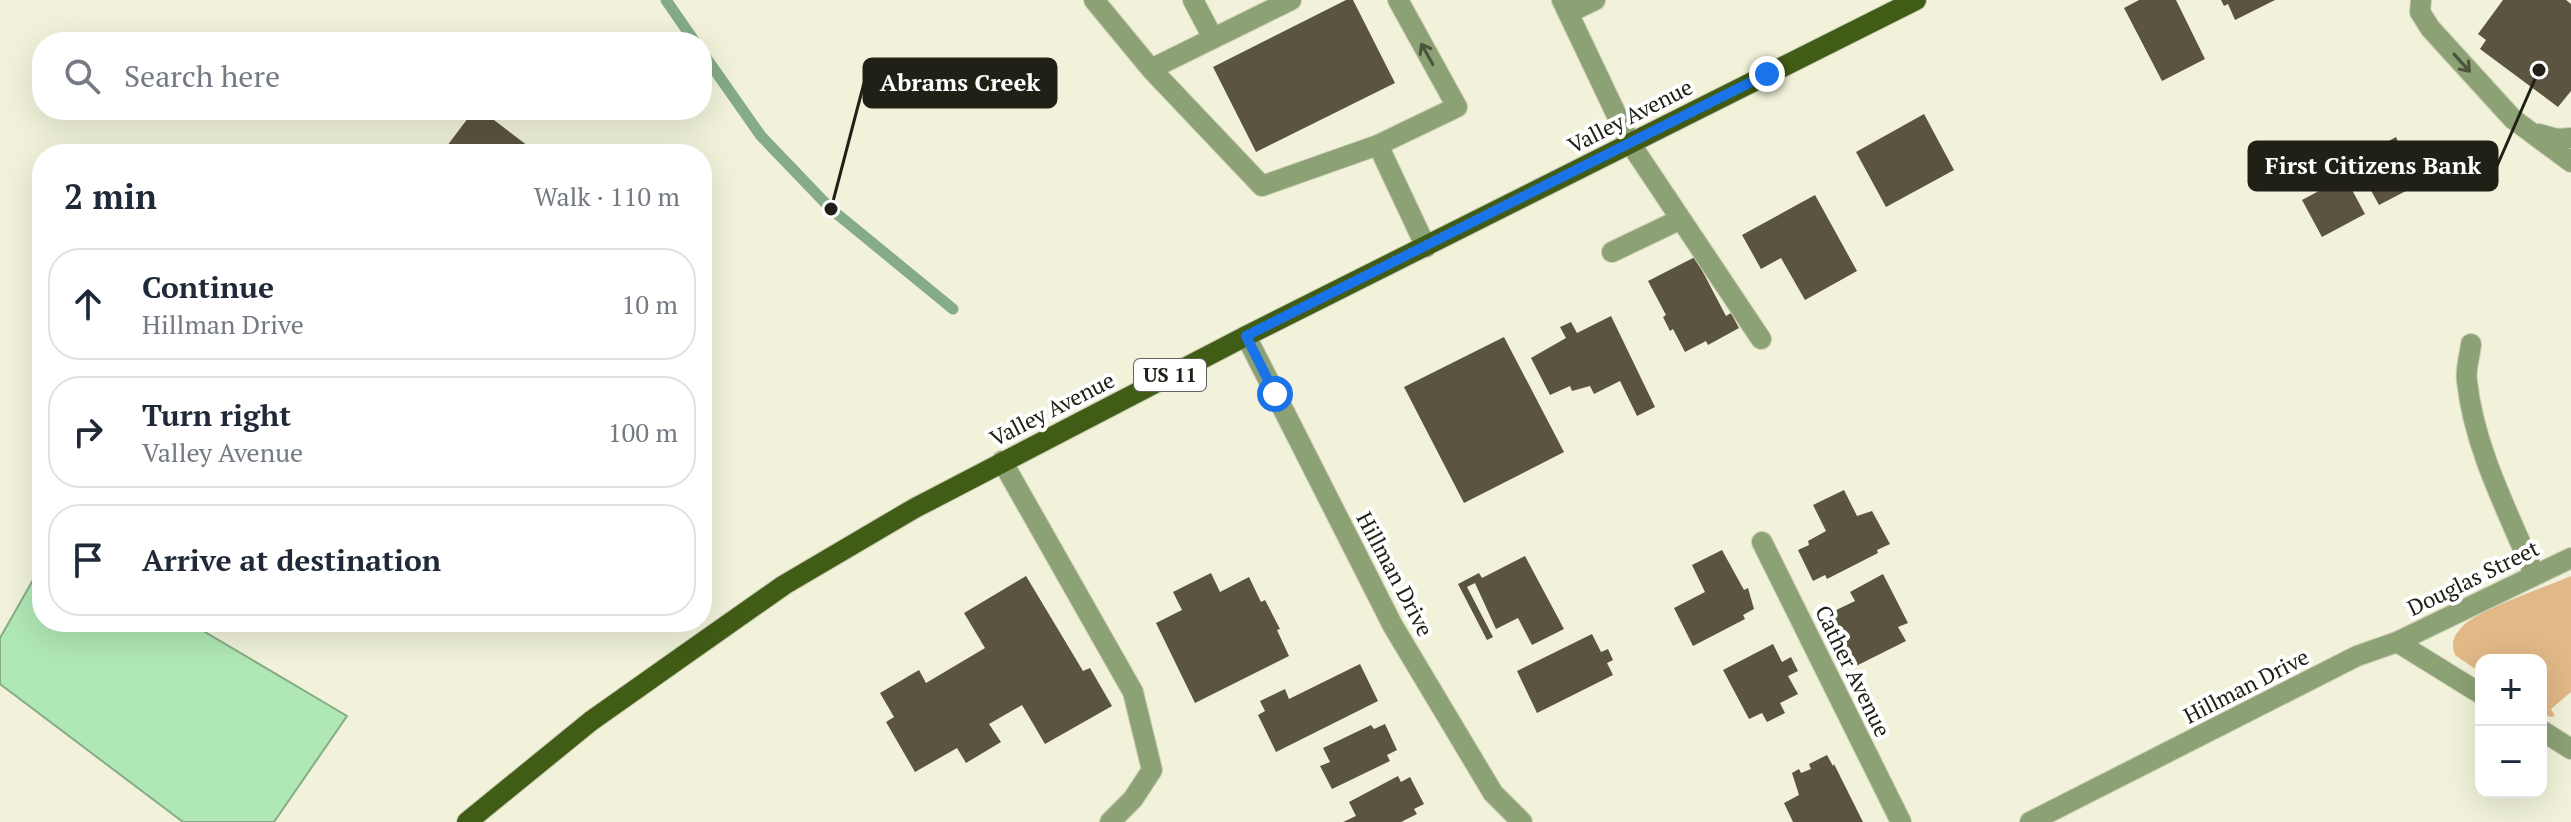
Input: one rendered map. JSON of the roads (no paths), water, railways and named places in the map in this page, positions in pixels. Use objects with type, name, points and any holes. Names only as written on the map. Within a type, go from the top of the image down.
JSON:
[{"type":"main road","name":"Valley Avenue","points":[[467,822],[591,721],[784,585],[915,508],[1246,336],[1905,2]]},
{"type":"street","points":[[1094,0],[1151,69],[1262,186],[1378,145],[1457,107],[1398,0]]},
{"type":"street","points":[[1193,0],[1213,38]]},
{"type":"street","points":[[1151,69],[1291,0]]},
{"type":"street","points":[[1595,0],[1565,7],[1630,143],[1761,339]]},
{"type":"street","points":[[2421,0],[2420,12],[2430,28],[2513,119],[2571,162]]},
{"type":"street","points":[[2524,127],[2545,137],[2571,138]]},
{"type":"street","points":[[1378,145],[1426,247]]},
{"type":"street","points":[[1612,252],[1681,219]]},
{"type":"street","name":"Hillman Drive","points":[[1246,336],[1393,626],[1493,793],[1522,822]]},
{"type":"street","points":[[2471,344],[2466,378],[2473,416],[2491,473],[2534,574]]},
{"type":"street","points":[[1002,461],[1133,692],[1152,770],[1133,799],[1110,822]]},
{"type":"street","name":"Cather Avenue","points":[[1762,542],[1901,822]]},
{"type":"street","name":"Douglas Street","points":[[2397,642],[2571,558]]},
{"type":"street","points":[[2397,642],[2475,690]]},
{"type":"street","name":"Hillman Drive","points":[[2030,822],[2357,656],[2397,642]]},
{"type":"street","points":[[2547,734],[2571,749]]},
{"type":"waterway","points":[[666,0],[688,32]]},
{"type":"waterway","points":[[712,66],[761,136],[831,209],[953,309]]},
{"type":"place","name":"First Citizens Bank","points":[[2539,70]]},
{"type":"place","name":"Abrams Creek","points":[[831,209]]}]
